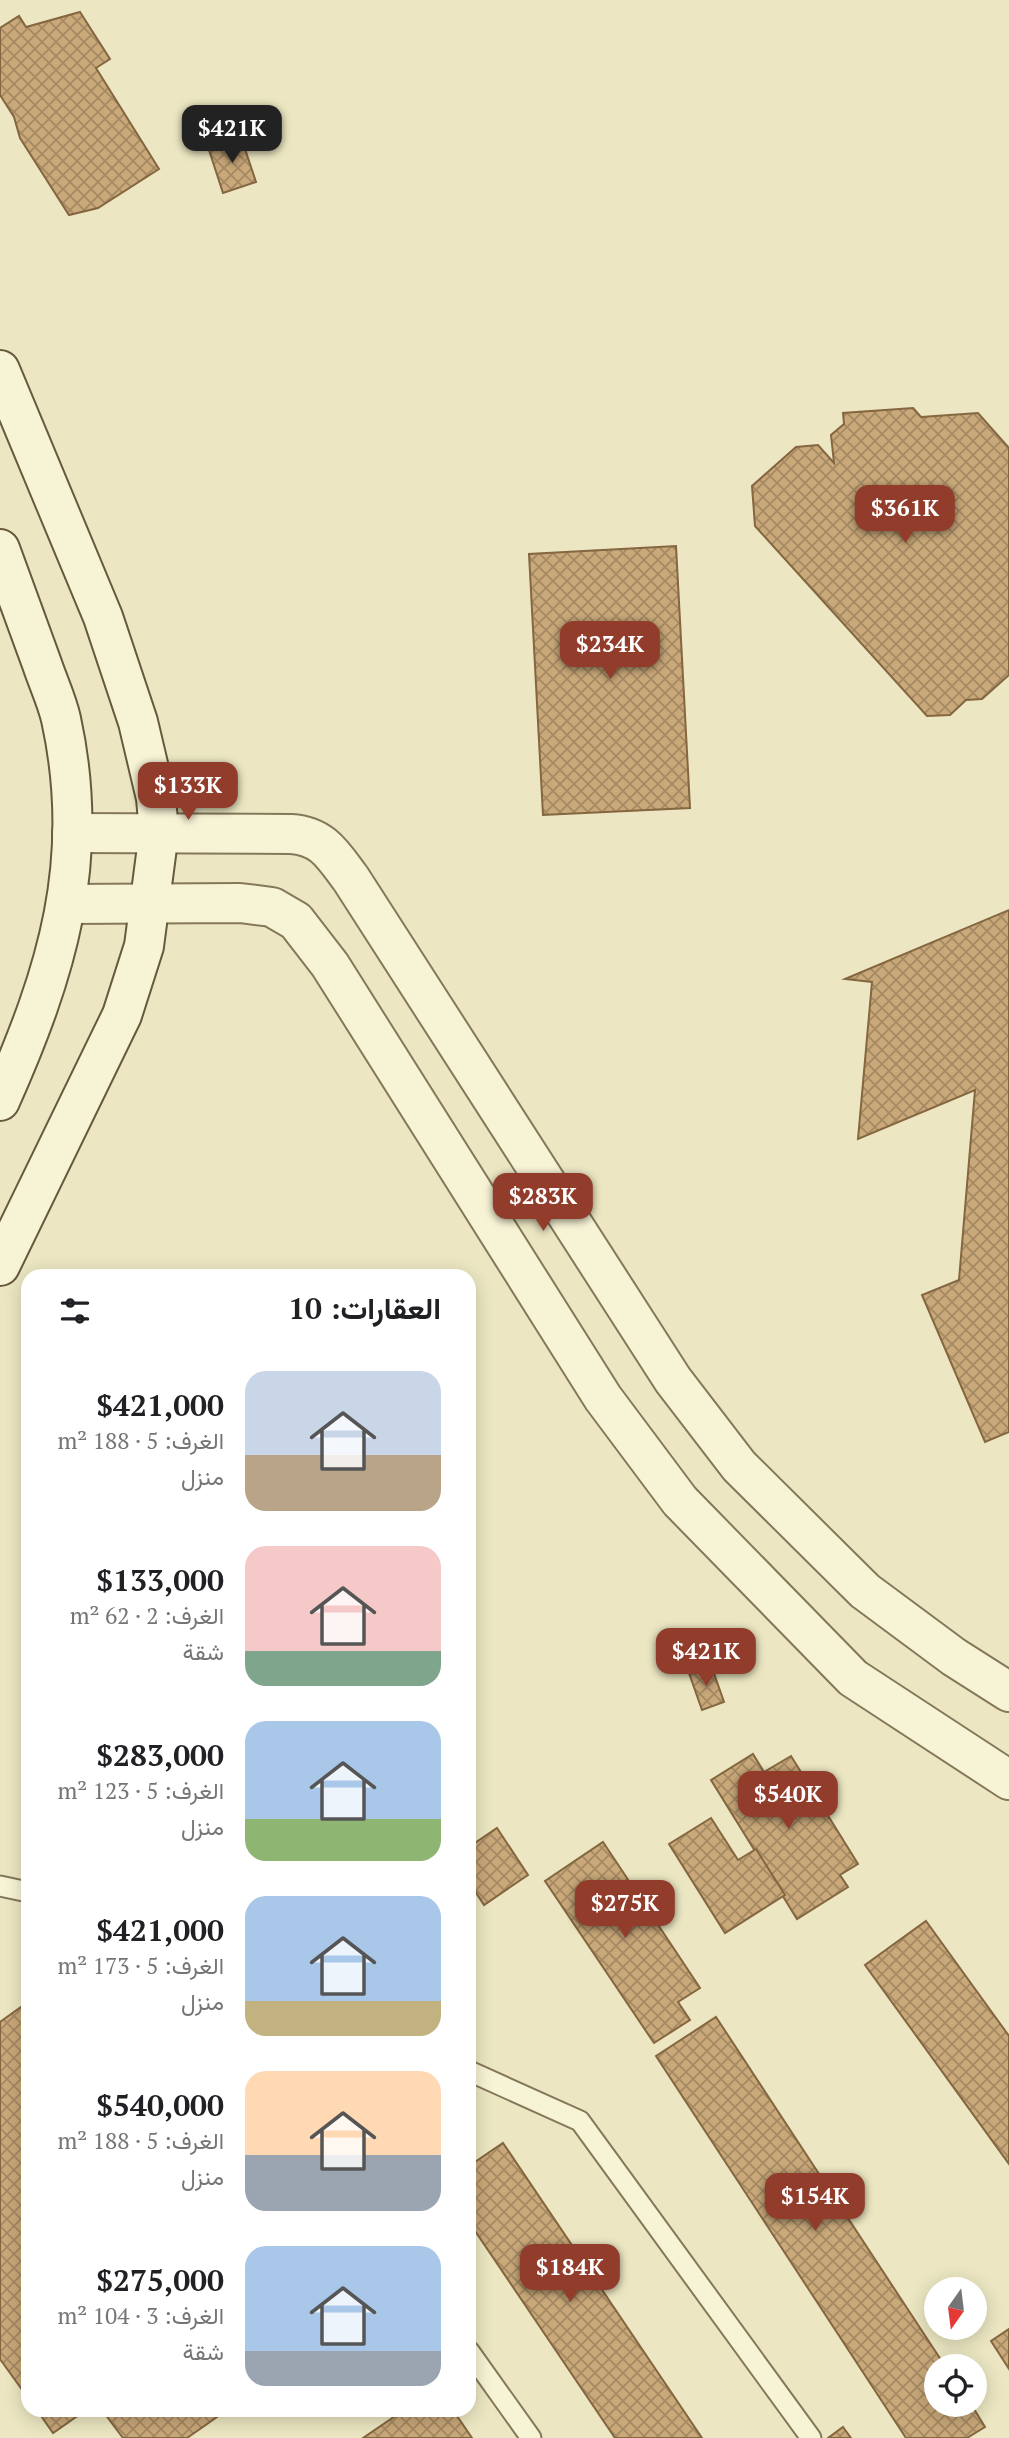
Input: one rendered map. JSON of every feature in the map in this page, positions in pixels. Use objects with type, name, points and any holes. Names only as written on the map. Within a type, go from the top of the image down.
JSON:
[{"type":"street","points":[[0,370],[103,617],[138,722],[156,798],[159,832],[144,946],[122,1015],[0,1266]]},
{"type":"street","points":[[0,549],[61,718],[74,799],[67,904],[54,961],[21,1054],[0,1101]]},
{"type":"street","points":[[72,832],[305,835],[320,841],[351,879],[673,1380],[738,1466],[865,1591],[954,1657],[1009,1692]]},
{"type":"street","points":[[67,904],[240,903],[272,907],[296,921],[330,965],[603,1398],[680,1501],[853,1678],[1009,1780]]},
{"type":"lane","points":[[0,1886],[21,1890]]},
{"type":"lane","points":[[476,2074],[580,2121],[811,2438]]},
{"type":"lane","points":[[476,2361],[531,2438]]},
{"type":"building","points":[[80,12],[110,59],[96,68],[159,169],[98,208],[69,215],[20,138],[14,117],[0,95],[0,28],[19,16],[26,27]]},
{"type":"building","points":[[241,137],[256,182],[223,193],[208,147]]},
{"type":"building","points":[[913,408],[921,417],[978,413],[1009,448],[1009,675],[982,699],[966,700],[950,715],[927,716],[755,526],[752,486],[796,447],[818,445],[834,463],[831,435],[844,424],[843,413]]},
{"type":"building","points":[[676,546],[690,808],[543,815],[529,554]]},
{"type":"building","points":[[1009,910],[1009,1432],[985,1442],[922,1295],[959,1280],[975,1090],[858,1139],[872,982],[845,979]]},
{"type":"building","points":[[711,1665],[724,1702],[702,1710],[689,1673]]},
{"type":"building","points":[[753,1754],[764,1772],[791,1756],[858,1864],[840,1875],[848,1887],[797,1919],[711,1780]]},
{"type":"building","points":[[711,1818],[738,1860],[756,1849],[785,1895],[725,1933],[669,1844]]},
{"type":"building","points":[[497,1828],[528,1875],[484,1905],[476,1893],[476,1842]]},
{"type":"building","points":[[603,1842],[700,1988],[678,2002],[690,2020],[654,2043],[545,1881]]},
{"type":"building","points":[[926,1921],[1009,2036],[1009,2164],[865,1965]]},
{"type":"building","points":[[21,2007],[21,2388],[0,2359],[0,2022]]},
{"type":"building","points":[[716,2017],[924,2334],[924,2340],[928,2340],[937,2354],[924,2354],[924,2417],[979,2417],[985,2427],[967,2438],[906,2438],[656,2056]]},
{"type":"building","points":[[503,2143],[702,2438],[615,2438],[476,2232],[476,2161]]},
{"type":"building","points":[[1009,2329],[1009,2369],[991,2341]]},
{"type":"building","points":[[42,2417],[76,2417],[53,2433]]},
{"type":"building","points":[[107,2417],[217,2417],[187,2438],[123,2438]]},
{"type":"building","points":[[394,2417],[458,2417],[472,2438],[363,2438]]},
{"type":"building","points":[[843,2427],[851,2438],[828,2438]]}]
